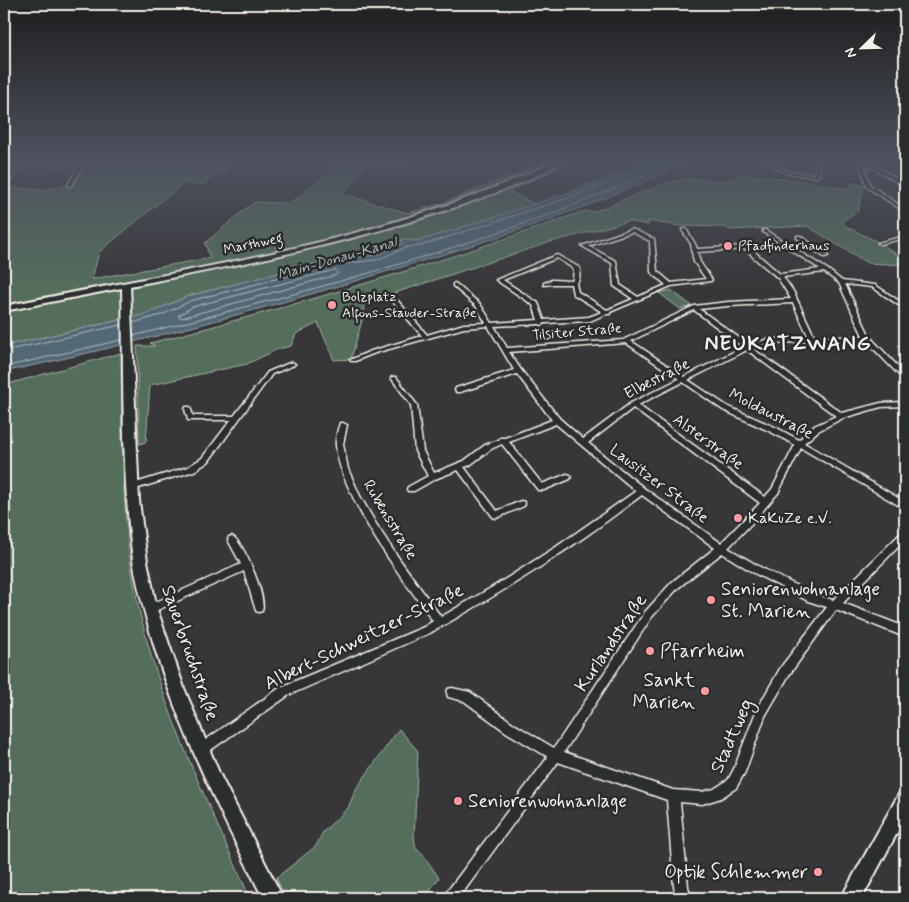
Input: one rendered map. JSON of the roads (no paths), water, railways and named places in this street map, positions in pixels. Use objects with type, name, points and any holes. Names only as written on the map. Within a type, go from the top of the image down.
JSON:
[{"type":"main road","name":"Marthweg","points":[[4,308],[275,254],[371,230],[454,204]]},
{"type":"main road","name":"Sauerbruchstraße","points":[[126,284],[132,487],[138,549],[150,609],[176,689],[201,750],[230,814],[273,898]]},
{"type":"main road","points":[[851,898],[905,800]]},
{"type":"street","points":[[894,204],[905,211]]},
{"type":"street","points":[[638,299],[617,286],[614,262],[584,246],[632,230],[650,239],[654,250],[651,254],[654,272],[670,285]]},
{"type":"street","points":[[353,360],[425,336],[464,326],[578,321],[608,313],[670,285],[708,280],[697,262],[693,251],[693,244],[684,230]]},
{"type":"street","points":[[765,231],[841,282],[867,338],[905,378]]},
{"type":"street","points":[[799,237],[826,256]]},
{"type":"street","points":[[880,243],[905,237]]},
{"type":"street","points":[[790,246],[808,244]]},
{"type":"street","points":[[693,251],[748,248],[779,276],[789,290],[812,340]]},
{"type":"street","points":[[542,323],[536,304],[499,280],[524,270],[526,267],[556,256],[577,268],[573,284],[575,293],[608,313]]},
{"type":"street","points":[[779,276],[825,270]]},
{"type":"street","points":[[546,284],[552,282],[573,284]]},
{"type":"street","points":[[841,282],[873,286],[905,307]]},
{"type":"street","name":"Lausitzer Straße","points":[[455,285],[478,304],[518,371],[557,421],[642,491],[722,548],[789,587],[811,598],[905,632]]},
{"type":"street","name":"Tilsiter Straße","points":[[505,350],[581,346],[627,341],[694,308],[728,304],[793,301]]},
{"type":"street","points":[[396,302],[425,336]]},
{"type":"street","points":[[694,308],[840,416]]},
{"type":"street","name":"Elbestraße","points":[[583,443],[633,404],[746,348],[769,341],[867,338]]},
{"type":"street","name":"Moldaustraße","points":[[627,341],[725,408],[799,444],[905,506]]},
{"type":"street","points":[[132,487],[191,469],[205,460],[270,373],[292,364]]},
{"type":"street","points":[[458,390],[518,371]]},
{"type":"street","points":[[394,378],[414,404],[419,451],[432,477]]},
{"type":"street","name":"Alsterstraße","points":[[633,404],[766,502]]},
{"type":"street","name":"Kurlandstraße","points":[[451,898],[556,755],[648,615],[675,585],[722,548],[766,502],[784,477],[799,444],[815,429],[840,416],[881,405],[905,404]]},
{"type":"street","points":[[188,410],[190,418],[236,418]]},
{"type":"street","points":[[411,489],[432,477],[460,467],[488,447],[503,440],[557,421]]},
{"type":"street","name":"Rubensstraße","points":[[343,425],[338,438],[343,461],[363,509],[380,539],[440,623]]},
{"type":"street","points":[[503,440],[541,488],[566,477]]},
{"type":"street","points":[[460,467],[496,515],[521,504]]},
{"type":"street","name":"Albert-Schweitzer-Straße","points":[[201,750],[286,692],[440,623],[559,550],[642,491]]},
{"type":"street","name":"Stadtweg","points":[[452,693],[466,696],[510,728],[556,755],[673,796],[702,798],[717,794],[732,784],[739,772],[764,705],[785,671],[834,605],[905,535]]},
{"type":"street","points":[[232,540],[246,566],[256,593],[259,608]]},
{"type":"street","points":[[150,609],[246,566]]},
{"type":"street","points":[[673,796],[681,887],[684,898]]},
{"type":"water","points":[[533,204],[589,204],[542,222],[430,259],[296,298],[101,350],[4,372],[4,346],[147,314],[188,296],[329,260],[376,255],[403,243],[400,240],[419,241]]},
{"type":"place","name":"Pfadfinderhaus","points":[[728,246]]},
{"type":"place","name":"Bolzplatz Alfons-Stauder-Straße","points":[[332,305]]},
{"type":"place","name":"KaKuZe e.V.","points":[[738,518]]},
{"type":"place","name":"Seniorenwohnanlage St. Marien","points":[[711,600]]},
{"type":"place","name":"Pfarrheim","points":[[650,651]]},
{"type":"place","name":"Sankt Marien","points":[[705,691]]},
{"type":"place","name":"Seniorenwohnanlage","points":[[458,801]]},
{"type":"place","name":"Optik Schlemmer","points":[[818,872]]},
{"type":"district","name":"NEUKATZWANG","points":[[788,344]]},
{"type":"water label","name":"Main-Donau-Kanal","points":[[337,259]]}]
